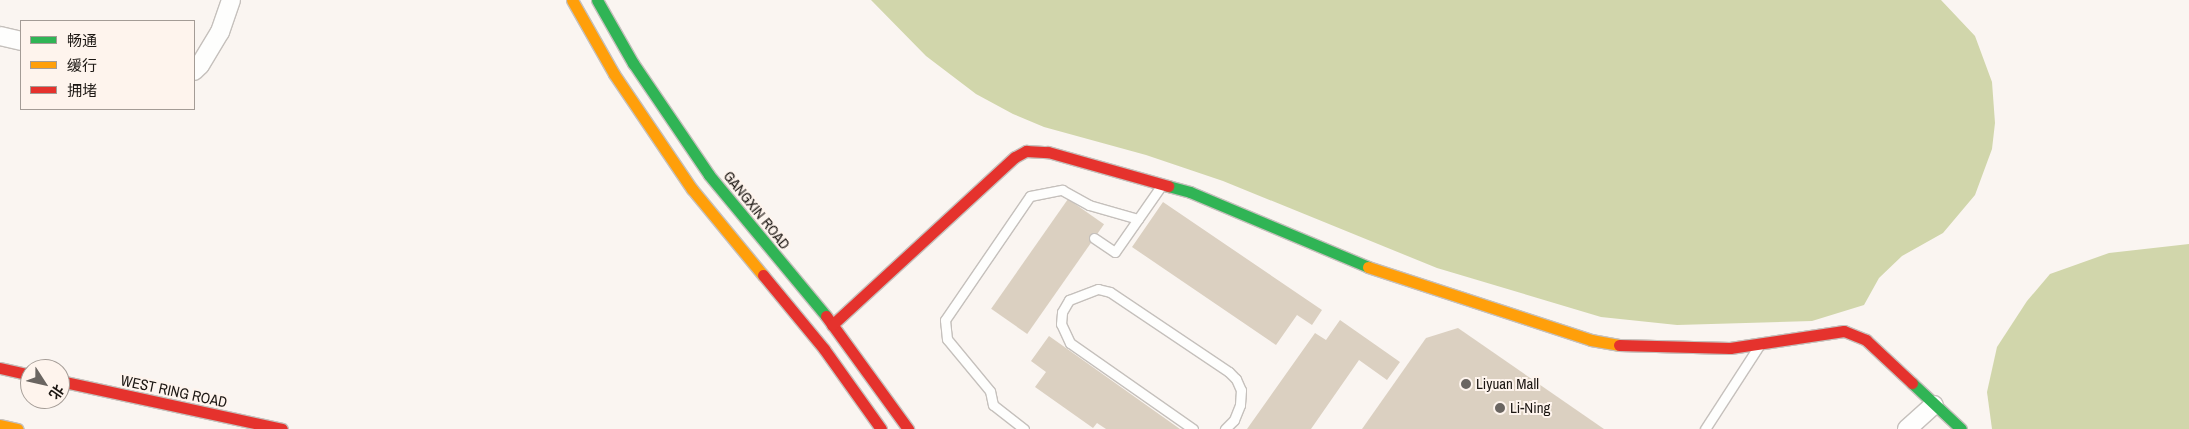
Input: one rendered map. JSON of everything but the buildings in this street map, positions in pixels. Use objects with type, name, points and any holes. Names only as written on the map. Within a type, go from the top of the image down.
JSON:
[{"type":"street","points":[[195,70],[200,66],[220,32],[230,0]]},
{"type":"street","points":[[572,0],[614,74],[692,189],[824,349],[881,429]]},
{"type":"street","name":"GANGXIN ROAD","points":[[597,0],[632,63],[709,175],[832,325],[908,429]]},
{"type":"street","points":[[0,36],[20,41]]},
{"type":"street","points":[[832,325],[1015,157],[1026,151],[1048,152],[1162,184],[1245,213],[1384,274],[1574,336],[1634,346],[1730,348],[1844,331],[1866,340],[1961,429]]},
{"type":"street","points":[[0,368],[20,373]]},
{"type":"street","name":"WEST RING ROAD","points":[[70,383],[282,429]]},
{"type":"street","points":[[1906,429],[1934,405]]},
{"type":"street","points":[[0,425],[18,429]]},
{"type":"lane","points":[[1094,238],[1115,252],[1162,184]]},
{"type":"lane","points":[[1024,429],[993,405],[990,390],[947,340],[945,320],[1030,196],[1062,190],[1089,205],[1138,219]]},
{"type":"lane","points":[[1193,429],[1070,343],[1061,324],[1062,312],[1069,300],[1098,290],[1110,292],[1229,372],[1236,379],[1240,390],[1240,405],[1234,420],[1225,429]]},
{"type":"lane","points":[[1705,429],[1761,343]]},
{"type":"green space","points":[[871,0],[1941,0],[1975,36],[1992,82],[1995,123],[1992,149],[1975,195],[1943,233],[1902,256],[1879,278],[1864,305],[1812,321],[1677,325],[1601,317],[1437,268],[1223,181],[1146,155],[1044,127],[1013,114],[976,94],[926,56]]},
{"type":"green space","points":[[2189,244],[2189,429],[1992,429],[1987,392],[1997,347],[2027,301],[2050,274],[2109,253]]},
{"type":"traffic: fast","points":[[597,0],[633,63],[709,175],[826,316]]},
{"type":"traffic: fast","points":[[1168,186],[1190,192],[1368,267]]},
{"type":"traffic: fast","points":[[1912,383],[1961,429]]},
{"type":"traffic: slow","points":[[572,0],[614,74],[692,189],[763,275]]},
{"type":"traffic: slow","points":[[1368,267],[1591,340],[1619,345]]},
{"type":"traffic: slow","points":[[0,425],[18,429]]},
{"type":"traffic: jam","points":[[832,325],[1015,157],[1026,151],[1048,152],[1168,186]]},
{"type":"traffic: jam","points":[[763,275],[824,349],[881,429]]},
{"type":"traffic: jam","points":[[826,316],[908,429]]},
{"type":"traffic: jam","points":[[1619,345],[1730,348],[1844,331],[1866,340],[1912,383]]},
{"type":"traffic: jam","points":[[0,368],[20,373]]},
{"type":"traffic: jam","points":[[70,383],[282,429]]},
{"type":"place","name":"Liyuan Mall","points":[[1466,384]]},
{"type":"place","name":"Li-Ning","points":[[1500,408]]}]
